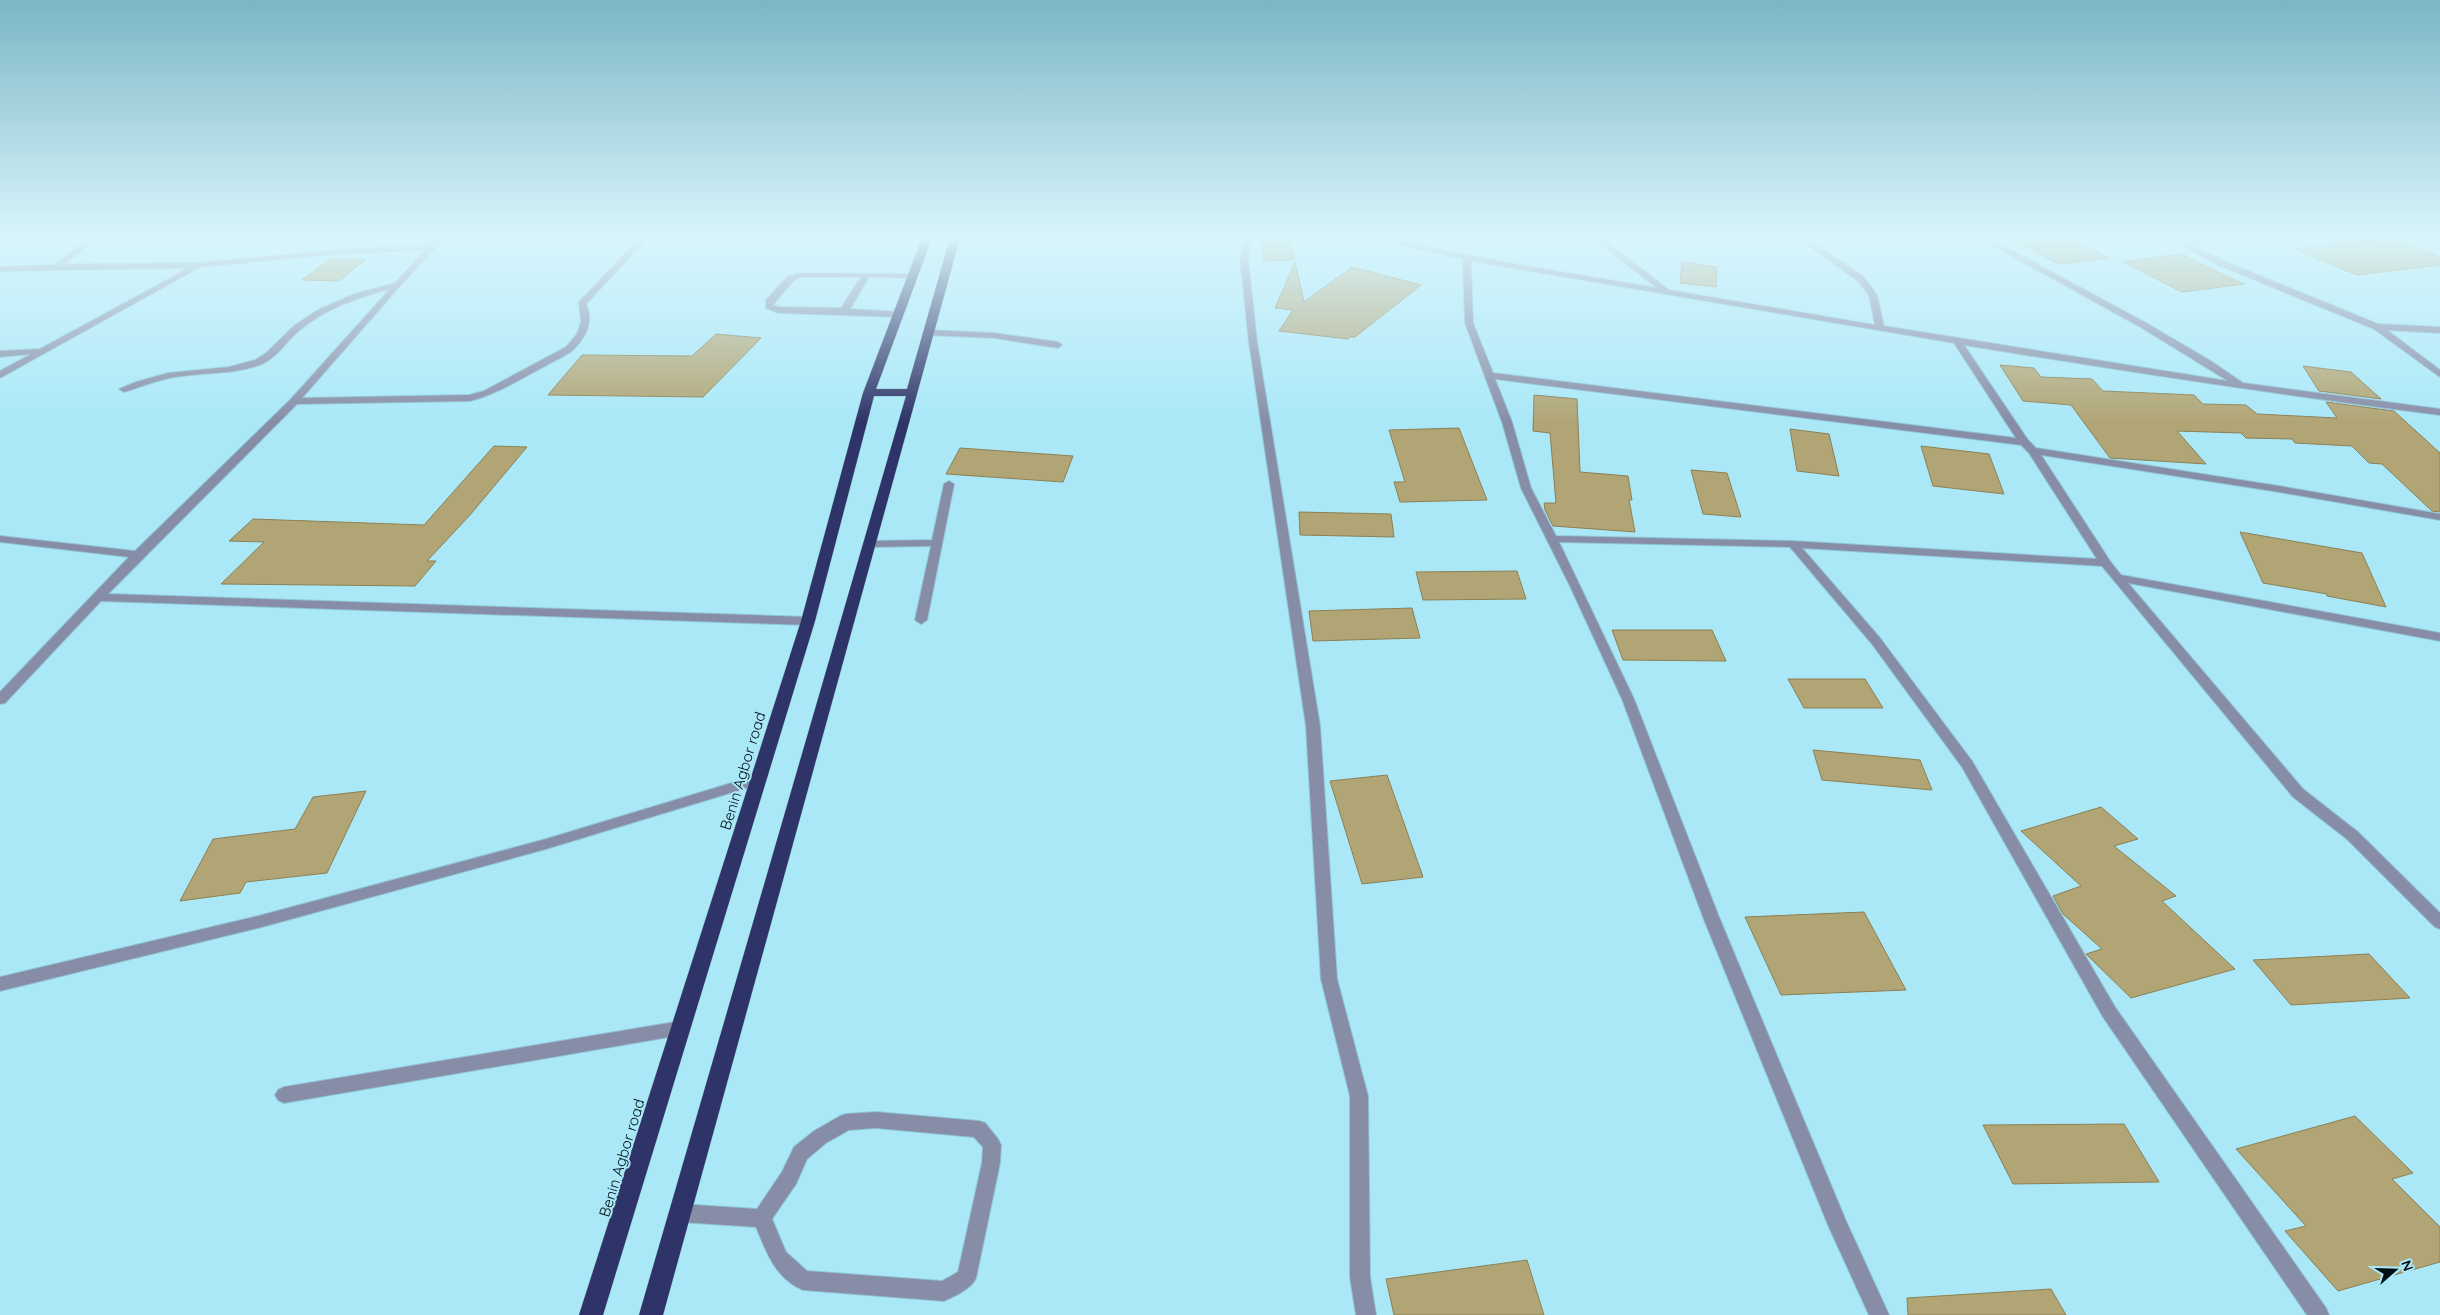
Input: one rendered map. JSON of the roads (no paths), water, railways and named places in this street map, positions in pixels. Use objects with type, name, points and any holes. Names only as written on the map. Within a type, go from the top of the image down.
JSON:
[{"type":"highway","name":"Benin Agbor road","points":[[591,1315],[808,621],[869,393],[904,299]]},
{"type":"highway","points":[[651,1315],[938,299]]},
{"type":"highway","points":[[869,393],[912,392]]},
{"type":"street","points":[[0,375],[39,351],[134,299]]},
{"type":"street","points":[[124,389],[157,378],[183,373],[233,371],[261,361],[298,327],[347,299]]},
{"type":"street","points":[[0,700],[138,555],[294,401],[383,299]]},
{"type":"street","points":[[294,401],[470,398],[486,394],[569,349],[581,335],[585,322],[585,311],[582,304],[586,299]]},
{"type":"street","points":[[771,299],[769,306],[778,310],[898,314]]},
{"type":"street","points":[[844,311],[851,299]]},
{"type":"street","points":[[1248,299],[1253,342],[1313,726],[1329,979],[1359,1096],[1360,1277],[1366,1315]]},
{"type":"street","points":[[1469,299],[1470,323],[1507,422],[1526,488],[1576,586],[1628,699],[1711,917],[1838,1225],[1879,1315]]},
{"type":"street","points":[[1709,299],[1880,329],[2242,387],[2440,412]]},
{"type":"street","points":[[1874,299],[1880,329]]},
{"type":"street","points":[[2098,299],[2208,362],[2242,387]]},
{"type":"street","points":[[2310,299],[2377,327],[2440,374]]},
{"type":"street","points":[[2377,327],[2440,330]]},
{"type":"street","points":[[928,333],[979,333],[1020,337],[1058,344]]},
{"type":"street","points":[[1957,341],[2105,563],[2117,578],[2298,793],[2353,836],[2440,922]]},
{"type":"street","points":[[0,354],[39,351]]},
{"type":"street","points":[[1489,375],[2028,446],[2440,517]]},
{"type":"street","points":[[921,620],[949,484]]},
{"type":"street","points":[[0,539],[138,555]]},
{"type":"street","points":[[1552,539],[1793,544],[2105,563]]},
{"type":"street","points":[[870,544],[937,543]]},
{"type":"street","points":[[1793,544],[1876,641],[1967,764],[2110,1012],[2320,1315]]},
{"type":"street","points":[[2117,578],[2440,637]]},
{"type":"street","points":[[98,597],[808,621]]},
{"type":"street","points":[[0,984],[262,921],[537,847],[758,780]]},
{"type":"street","points":[[284,1095],[681,1028]]},
{"type":"street","points":[[876,1120],[979,1129],[992,1145],[991,1162],[966,1278],[944,1291],[803,1280],[779,1259],[762,1218],[789,1178],[800,1153],[820,1137],[846,1122],[876,1120]]},
{"type":"street","points":[[680,1213],[762,1218]]}]
